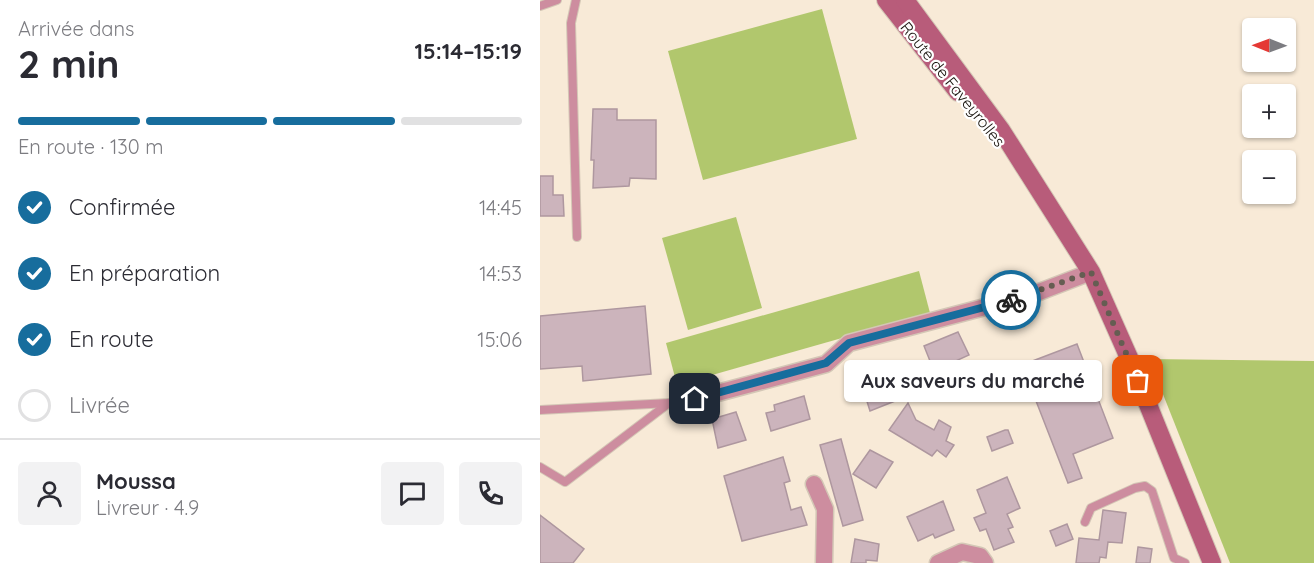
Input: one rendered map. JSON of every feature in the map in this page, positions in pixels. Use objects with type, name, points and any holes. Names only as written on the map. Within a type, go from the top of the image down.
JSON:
[{"type":"main road","name":"Route de Faveyrolles","points":[[886,0],[994,138],[1022,166]]},
{"type":"main road","name":"Route de Faveyrolles","points":[[905,0],[1000,130],[1091,272],[1130,360],[1211,563]]},
{"type":"street","points":[[695,399],[826,363],[849,343],[1034,294],[1091,272]]},
{"type":"street","points":[[814,484],[825,509],[824,563]]},
{"type":"street","points":[[938,563],[962,552],[972,552],[980,556],[985,563]]},
{"type":"lane","points":[[540,6],[557,0]]},
{"type":"lane","points":[[576,0],[571,23],[577,237]]},
{"type":"lane","points":[[540,410],[669,403],[695,399]]},
{"type":"lane","points":[[540,467],[565,482],[669,403]]},
{"type":"lane","points":[[1085,522],[1090,508],[1135,488],[1145,486],[1152,491],[1174,558],[1185,563]]},
{"type":"green space","points":[[822,9],[857,139],[703,180],[668,51]]},
{"type":"green space","points":[[736,217],[762,308],[688,330],[662,238]]},
{"type":"green space","points":[[919,271],[930,313],[677,385],[666,343]]},
{"type":"green space","points":[[1149,359],[1314,361],[1314,563],[1230,563]]},
{"type":"building","points":[[593,109],[617,109],[617,120],[656,120],[656,179],[630,178],[629,186],[593,188],[594,160],[591,160]]},
{"type":"building","points":[[540,176],[553,176],[553,195],[563,195],[564,216],[540,216]]},
{"type":"building","points":[[645,306],[651,374],[583,381],[582,366],[540,369],[540,316]]},
{"type":"building","points":[[958,332],[969,355],[934,371],[924,346]]},
{"type":"building","points":[[1077,344],[1113,438],[1073,454],[1082,478],[1068,483],[1022,365]]},
{"type":"building","points":[[889,362],[905,397],[870,411],[859,376]]},
{"type":"building","points":[[804,396],[810,419],[771,431],[766,413],[775,411],[774,405]]},
{"type":"building","points":[[908,403],[916,420],[934,430],[939,420],[951,427],[946,441],[954,445],[946,457],[937,450],[932,456],[889,430]]},
{"type":"building","points":[[736,412],[746,440],[718,448],[712,419]]},
{"type":"building","points":[[1008,430],[1013,443],[992,451],[987,437]]},
{"type":"building","points":[[841,439],[863,520],[843,526],[820,445]]},
{"type":"building","points":[[870,450],[893,462],[876,488],[853,474]]},
{"type":"building","points":[[783,457],[790,481],[784,483],[791,510],[801,507],[807,525],[742,541],[724,476]]},
{"type":"building","points":[[1007,477],[1020,508],[1007,514],[1013,527],[1008,529],[1014,542],[994,550],[986,529],[980,531],[974,518],[986,513],[977,490]]},
{"type":"building","points":[[943,501],[954,530],[935,538],[933,534],[918,541],[907,517]]},
{"type":"building","points":[[1103,510],[1126,513],[1122,543],[1108,542],[1106,558],[1100,557],[1099,563],[1076,563],[1079,538],[1099,540]]},
{"type":"building","points":[[540,515],[584,549],[573,563],[540,563]]},
{"type":"building","points":[[1067,524],[1073,539],[1056,546],[1050,531]]},
{"type":"building","points":[[855,539],[879,544],[877,561],[866,560],[866,563],[851,563]]},
{"type":"building","points":[[1138,547],[1152,549],[1150,563],[1136,563]]},
{"type":"way so far","points":[[1011,300],[1034,294],[1091,272],[1138,381]]},
{"type":"place","name":"Aux saveurs du marché","points":[[1138,381]]},
{"type":"route","points":[[695,399],[826,363],[849,343],[1011,300]]}]
